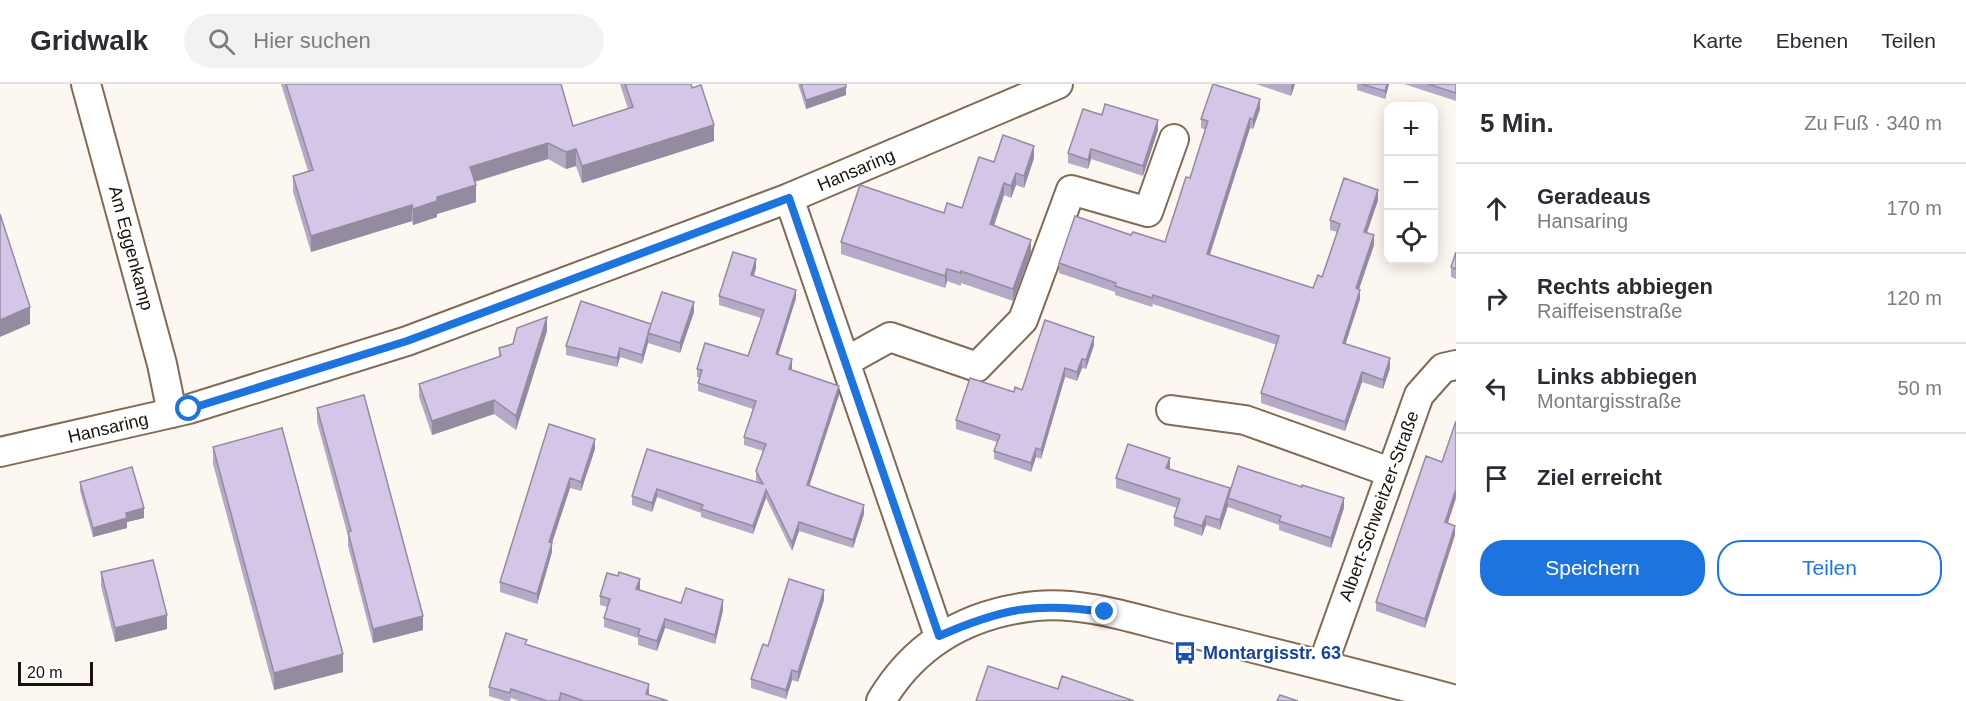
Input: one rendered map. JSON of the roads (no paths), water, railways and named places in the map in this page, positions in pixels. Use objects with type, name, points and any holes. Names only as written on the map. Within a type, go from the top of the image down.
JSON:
[{"type":"street","name":"Am Eggenkamp","points":[[86,84],[162,364],[172,413]]},
{"type":"street","name":"Hansaring","points":[[0,452],[172,413],[407,341],[789,198],[1058,84]]},
{"type":"street","points":[[845,362],[890,337],[977,367],[1023,320],[1071,190],[1148,212],[1174,139]]},
{"type":"street","points":[[789,198],[939,636]]},
{"type":"street","name":"Albert-Schweitzer-Straße","points":[[1323,664],[1419,395],[1443,368],[1456,365]]},
{"type":"street","points":[[1171,410],[1245,420],[1390,472]]},
{"type":"street","points":[[881,701],[907,665],[939,636],[1011,609],[1040,606],[1105,612],[1323,664],[1456,700]]},
{"type":"place","name":"Montargisstr. 63","points":[[1185,653]]}]
